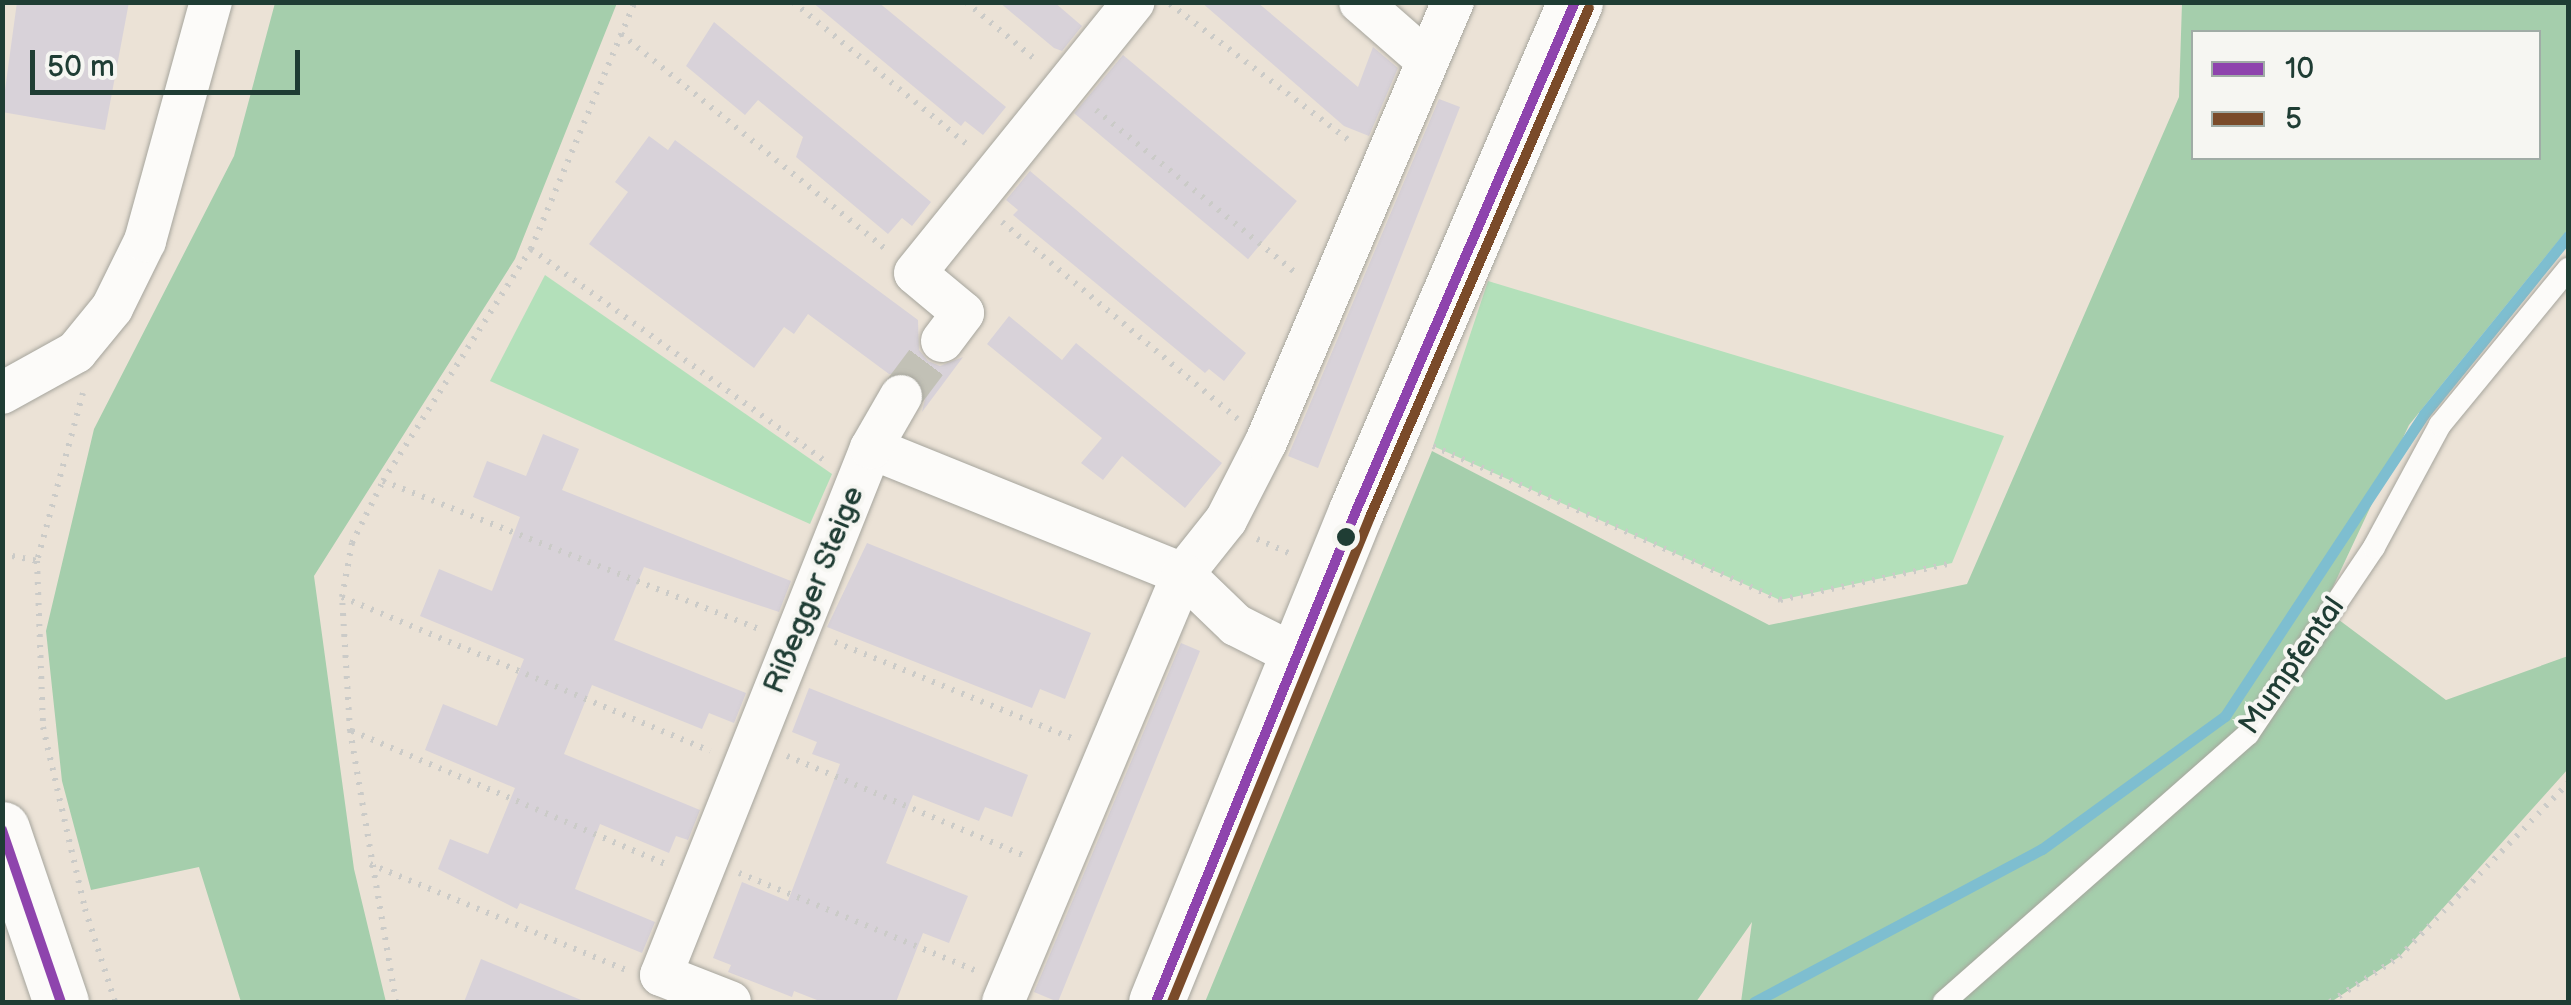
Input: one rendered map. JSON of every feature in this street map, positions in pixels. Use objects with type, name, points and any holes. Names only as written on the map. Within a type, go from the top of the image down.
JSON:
[{"type":"street","points":[[2,393],[76,352],[112,308],[145,241],[211,2]]},
{"type":"street","points":[[942,341],[963,313],[915,273],[1134,2]]},
{"type":"street","points":[[1360,2],[1424,58]]},
{"type":"street","points":[[1007,994],[1183,574],[1226,520],[1266,442],[1384,167],[1424,58],[1453,2]]},
{"type":"street","points":[[1156,1002],[1296,656],[1575,2]]},
{"type":"street","points":[[864,466],[901,396]]},
{"type":"street","name":"Rißegger Steige","points":[[661,975],[864,466],[1183,574],[1236,625],[1296,656]]},
{"type":"street","points":[[2,828],[61,1002]]},
{"type":"street","points":[[661,975],[730,1002]]},
{"type":"lane","name":"Mumpfental","points":[[1944,1002],[2248,734],[2374,547],[2440,425],[2568,269]]},
{"type":"path","points":[[396,1002],[369,864],[350,730],[342,597],[352,543],[384,481],[531,249],[635,2]]},
{"type":"path","points":[[792,2],[1266,442]]},
{"type":"path","points":[[966,2],[1328,299]]},
{"type":"path","points":[[1169,2],[1384,167]]},
{"type":"path","points":[[621,34],[915,273]]},
{"type":"path","points":[[531,249],[864,466]]},
{"type":"path","points":[[76,352],[82,394],[37,561],[43,728],[85,909],[115,1002]]},
{"type":"path","points":[[1433,446],[1780,600],[1952,563]]},
{"type":"path","points":[[384,481],[1107,753]]},
{"type":"path","points":[[1226,520],[1306,560]]},
{"type":"path","points":[[2,554],[37,561]]},
{"type":"path","points":[[342,597],[1058,870]]},
{"type":"path","points":[[350,730],[702,868],[1007,994]]},
{"type":"path","points":[[2330,1002],[2399,957],[2568,784]]},
{"type":"path","points":[[369,864],[643,977],[661,975]]},
{"type":"green space","points":[[275,3],[617,3],[515,259],[314,576],[354,869],[386,1002],[241,1002],[199,867],[91,890],[62,781],[46,631],[94,429],[234,156]]},
{"type":"green space","points":[[2182,3],[2568,3],[2568,229],[2409,425],[2323,608],[2446,700],[2568,656],[2568,769],[2399,957],[2331,1002],[1741,1002],[1752,922],[1696,1002],[1205,1002],[1432,451],[1769,625],[1967,584],[2179,97]]},
{"type":"green space","points":[[545,275],[832,474],[810,524],[490,381]]},
{"type":"green space","points":[[1488,281],[2004,436],[1952,563],[1780,600],[1433,446]]},
{"type":"building","points":[[17,2],[129,2],[105,130],[2,112]]},
{"type":"building","points":[[812,2],[878,2],[1006,107],[983,135],[965,121],[961,126]]},
{"type":"building","points":[[999,2],[1054,2],[1082,26],[1062,51]]},
{"type":"building","points":[[1201,2],[1257,2],[1358,87],[1373,47],[1398,68],[1369,136],[1344,126]]},
{"type":"building","points":[[714,22],[931,202],[912,226],[902,218],[888,234],[796,157],[803,137],[758,100],[745,115],[686,66]]},
{"type":"building","points":[[1123,55],[1297,201],[1248,259],[1074,113]]},
{"type":"building","points":[[1439,99],[1460,107],[1318,468],[1288,456]]},
{"type":"building","points":[[649,136],[668,150],[675,140],[918,320],[919,350],[928,361],[940,366],[963,357],[922,412],[926,395],[914,375],[889,374],[808,314],[794,334],[784,327],[754,368],[589,244],[628,192],[615,182]]},
{"type":"building","points":[[1030,171],[1246,353],[1224,381],[1209,369],[1205,373],[1013,215],[1018,210],[1006,200]]},
{"type":"building","points":[[1009,316],[1062,360],[1076,343],[1222,463],[1185,508],[1122,456],[1103,480],[1081,463],[1102,438],[987,344]]},
{"type":"building","points":[[543,434],[579,449],[562,490],[791,581],[779,612],[644,567],[614,640],[746,693],[734,723],[709,713],[702,729],[592,685],[564,754],[700,810],[688,840],[676,836],[669,853],[600,824],[575,889],[655,922],[642,953],[520,903],[517,909],[438,869],[450,839],[488,854],[515,788],[425,750],[443,704],[497,726],[524,659],[420,616],[439,569],[492,591],[520,517],[473,497],[487,461],[526,476]]},
{"type":"building","points":[[867,543],[1091,633],[1065,699],[1040,689],[1032,708],[827,627]]},
{"type":"building","points":[[1181,643],[1200,651],[1058,1002],[1034,992]]},
{"type":"building","points":[[809,688],[1028,775],[1012,817],[985,807],[979,821],[913,795],[886,863],[968,896],[949,943],[923,933],[896,1002],[822,1002],[794,991],[792,997],[728,972],[731,965],[713,958],[742,882],[788,901],[840,764],[812,754],[817,742],[792,732]]},
{"type":"building","points":[[481,959],[586,1002],[464,1002]]},
{"type":"waterway","points":[[1754,1002],[2042,849],[2225,716],[2424,414],[2568,236]]},
{"type":"tunnel","points":[[901,396],[942,341]]},
{"type":"transit line","name":"10","points":[[1156,1002],[1356,511],[1575,2]]},
{"type":"transit line","name":"5","points":[[1172,1002],[1370,517],[1589,8]]},
{"type":"transit line","name":"10","points":[[2,830],[61,1002]]}]
